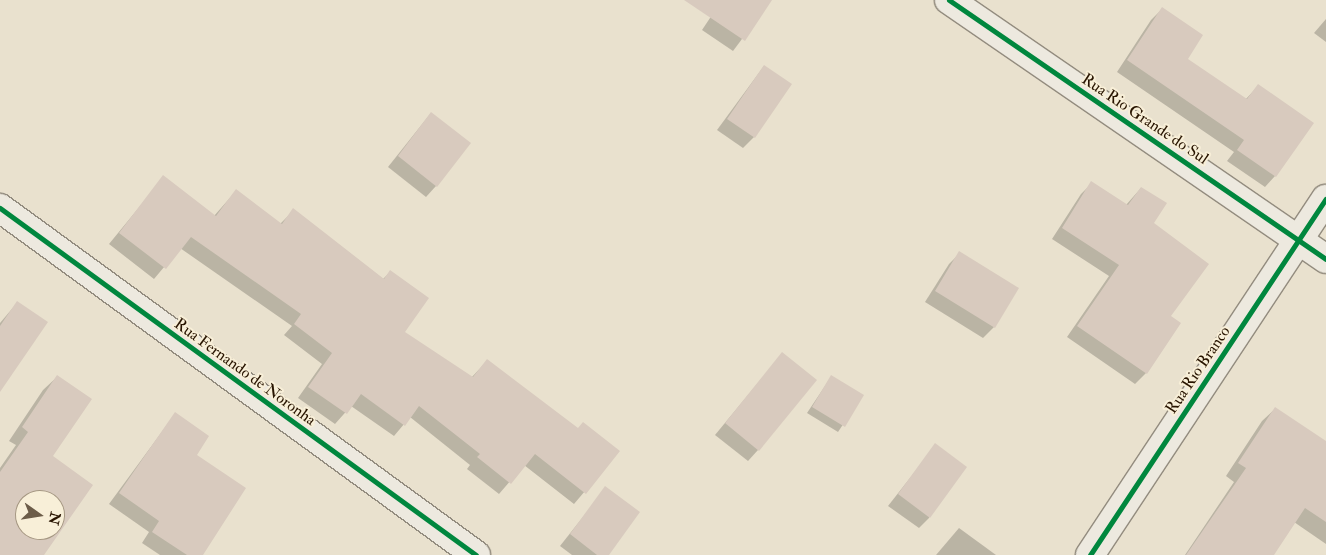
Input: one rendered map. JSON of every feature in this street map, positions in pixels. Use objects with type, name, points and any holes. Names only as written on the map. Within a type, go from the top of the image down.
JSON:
[{"type":"street","name":"Rua Rio Grande do Sul","points":[[948,0],[1326,259]]},
{"type":"street","name":"Rua Rio Branco","points":[[1090,555],[1326,200]]},
{"type":"street","name":"Rua Fernando de Noronha","points":[[0,208],[476,555]]},
{"type":"building","points":[[684,0],[772,0],[745,41]]},
{"type":"building","points":[[1162,7],[1203,35],[1188,59],[1247,99],[1258,84],[1314,123],[1276,177],[1237,150],[1244,140],[1127,60]]},
{"type":"building","points":[[764,65],[792,84],[755,138],[727,119]]},
{"type":"building","points":[[431,112],[471,143],[437,187],[398,156]]},
{"type":"building","points":[[163,175],[216,216],[236,189],[282,224],[293,208],[384,279],[390,270],[429,298],[405,332],[473,377],[487,359],[578,428],[583,422],[620,451],[586,494],[535,454],[511,484],[477,457],[480,454],[419,406],[405,426],[361,394],[347,414],[308,387],[332,353],[294,324],[301,314],[191,237],[166,269],[119,233]]},
{"type":"building","points":[[1091,181],[1128,205],[1141,187],[1167,203],[1154,223],[1209,264],[1171,316],[1181,323],[1147,374],[1077,326],[1119,265],[1062,228]]},
{"type":"building","points":[[959,251],[1019,288],[995,328],[935,291]]},
{"type":"building","points":[[17,301],[48,322],[0,392],[0,326]]},
{"type":"building","points":[[782,352],[817,380],[759,451],[725,423]]},
{"type":"building","points":[[57,375],[92,399],[53,456],[93,485],[65,525],[65,490],[15,490],[15,540],[54,540],[44,555],[0,555],[0,472],[28,432],[22,427]]},
{"type":"building","points":[[831,375],[864,395],[845,427],[812,407]]},
{"type":"building","points":[[1275,407],[1326,441],[1326,522],[1305,508],[1274,555],[1186,555],[1246,468],[1238,463]]},
{"type":"building","points":[[175,412],[209,436],[197,455],[246,488],[203,555],[187,555],[152,532],[159,521],[119,493]]},
{"type":"building","points":[[935,443],[967,467],[930,518],[898,494]]},
{"type":"building","points":[[605,486],[640,512],[609,555],[597,555],[570,534]]},
{"type":"cycle path","points":[[949,0],[1326,259]]},
{"type":"cycle path","points":[[1090,555],[1326,199]]},
{"type":"cycle path","points":[[0,208],[476,555]]}]
